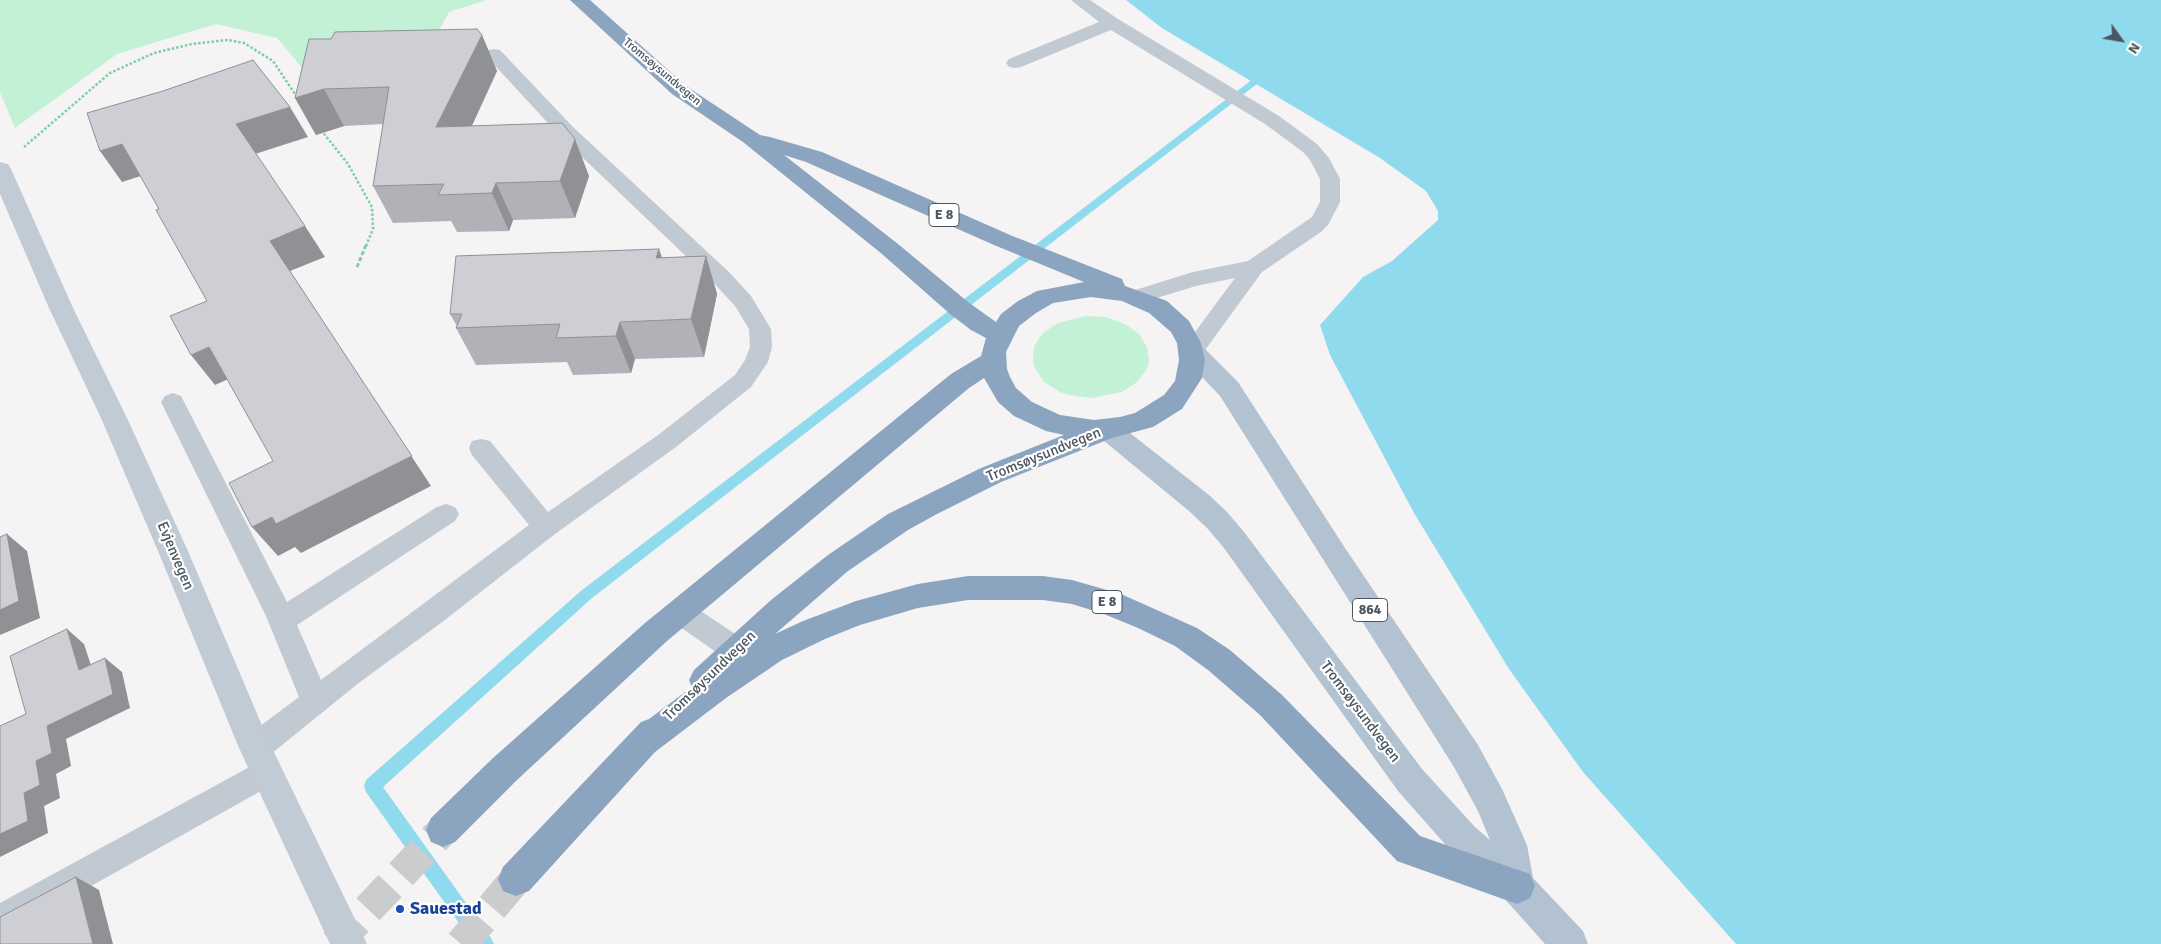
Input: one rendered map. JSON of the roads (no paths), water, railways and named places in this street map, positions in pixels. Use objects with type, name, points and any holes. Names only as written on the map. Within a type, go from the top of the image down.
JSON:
[{"type":"highway","name":"Tromsøysundvegen","points":[[579,0],[679,90],[750,138],[890,249],[980,324],[996,348]]},
{"type":"highway","name":"Tromsøysundvegen","points":[[750,138],[814,157],[1137,297]]},
{"type":"highway","name":"E 8","points":[[443,830],[505,768],[680,612],[960,381],[996,348],[1010,320],[1026,307],[1057,294],[1091,289],[1137,297],[1158,307],[1173,319],[1185,334],[1192,351],[1189,378],[1173,402],[1144,420],[1107,429],[1068,428],[1033,415],[1007,395],[997,378],[996,348]]},
{"type":"highway","name":"Tromsøysundvegen","points":[[516,878],[641,744],[736,650],[838,563],[898,522],[927,506],[991,475],[1107,429]]},
{"type":"highway","name":"E 8","points":[[641,744],[716,688],[770,651],[814,630],[856,614],[918,596],[968,588],[1043,588],[1072,592],[1110,603],[1149,619],[1186,637],[1219,660],[1271,706],[1409,849],[1517,886]]},
{"type":"main road","name":"864","points":[[1192,351],[1229,389],[1466,756],[1490,800],[1510,845],[1517,886]]},
{"type":"main road","name":"Tromsøysundvegen","points":[[1107,429],[1199,502],[1217,520],[1234,540],[1410,780],[1463,839],[1517,886],[1570,944]]},
{"type":"street","name":"Evjenvegen","points":[[0,169],[61,308],[114,418],[173,550],[260,760],[349,944]]},
{"type":"lane","points":[[1079,0],[1112,23],[1249,105],[1310,148],[1326,170],[1330,179],[1331,194],[1327,211],[1321,220],[1314,227],[1254,267],[1192,351]]},
{"type":"lane","points":[[1015,62],[1112,23]]},
{"type":"lane","points":[[0,921],[260,760],[315,702],[350,672],[431,615],[546,527],[667,441],[742,381],[756,362],[761,347],[760,330],[743,301],[566,131],[494,54]]},
{"type":"lane","points":[[1137,297],[1193,278],[1254,267]]},
{"type":"lane","points":[[173,402],[282,620],[315,702]]},
{"type":"lane","points":[[480,448],[546,527]]},
{"type":"lane","points":[[282,620],[446,514]]},
{"type":"lane","points":[[680,612],[736,650]]},
{"type":"water","points":[[1126,0],[2161,0],[2161,944],[1736,944],[1583,772],[1509,669],[1414,513],[1330,355],[1320,325],[1363,277],[1392,261],[1438,220],[1438,211],[1426,191],[1380,158],[1162,28]]},
{"type":"waterway","points":[[485,944],[372,786],[587,594],[1253,82]]},
{"type":"tunnel","points":[[335,944],[443,830]]},
{"type":"tunnel","points":[[461,944],[516,879]]},
{"type":"place","name":"Sauestad","points":[[400,909]]}]
